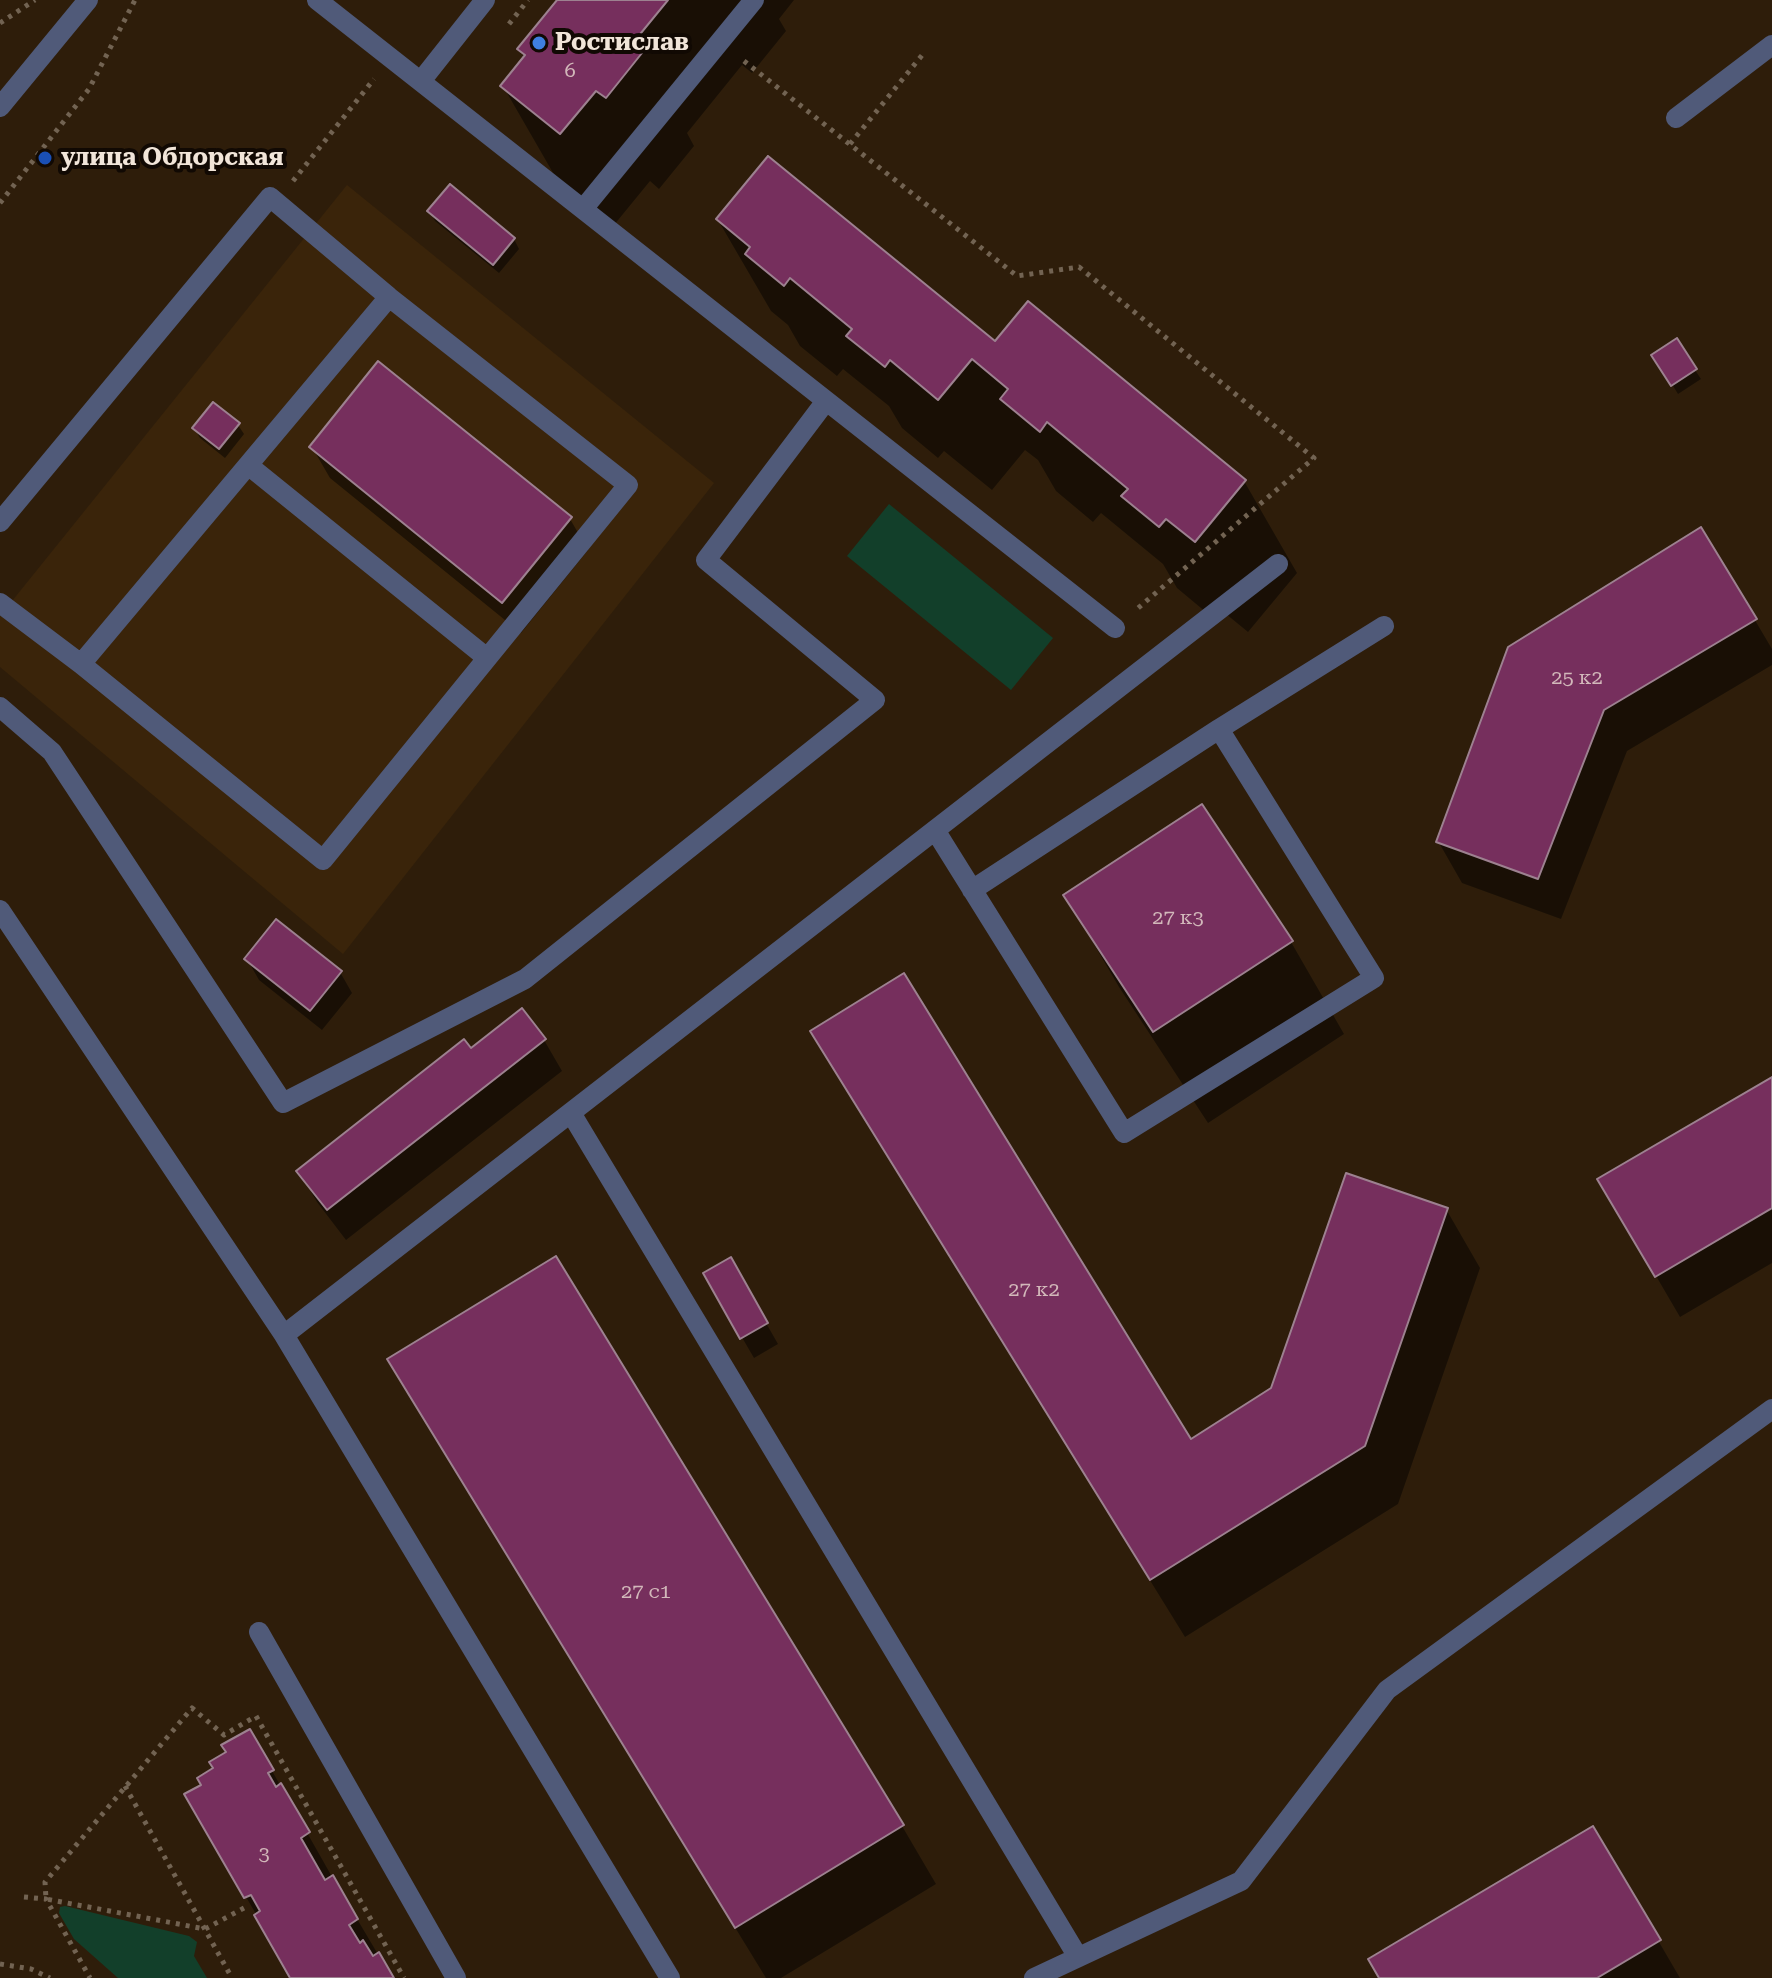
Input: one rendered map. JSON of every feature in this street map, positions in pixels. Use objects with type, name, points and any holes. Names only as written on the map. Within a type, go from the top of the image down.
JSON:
[{"type":"street","points":[[0,107],[88,0]]},
{"type":"street","points":[[317,0],[1115,628]]},
{"type":"street","points":[[421,81],[485,0]]},
{"type":"street","points":[[583,209],[754,0]]},
{"type":"street","points":[[1676,118],[1772,45]]},
{"type":"street","points":[[0,522],[270,197],[389,297],[628,485],[323,860],[81,664],[0,603]]},
{"type":"street","points":[[81,664],[389,297]]},
{"type":"street","points":[[0,707],[52,752],[283,1103],[525,979],[875,700],[706,560],[826,401]]},
{"type":"street","points":[[248,465],[487,658]]},
{"type":"street","points":[[284,1335],[1278,564]]},
{"type":"street","points":[[972,890],[1384,626]]},
{"type":"street","points":[[935,830],[1124,1133],[1374,978],[1219,729]]},
{"type":"street","points":[[0,910],[284,1335],[670,1978]]},
{"type":"street","points":[[571,1113],[1078,1957]]},
{"type":"street","points":[[1034,1978],[1241,1881],[1387,1690],[1772,1409]]},
{"type":"street","points":[[259,1632],[456,1978]]},
{"type":"path","points":[[0,23],[35,0]]},
{"type":"path","points":[[0,203],[89,89],[135,0]]},
{"type":"path","points":[[720,42],[1017,276],[1079,267],[1314,458],[1115,628]]},
{"type":"path","points":[[850,144],[923,54]]},
{"type":"path","points":[[90,1978],[46,1899],[45,1882],[192,1708],[224,1735],[256,1716],[404,1978]]},
{"type":"path","points":[[125,1786],[232,1978]]},
{"type":"path","points":[[24,1897],[205,1929],[244,1908]]},
{"type":"path","points":[[0,1964],[31,1969],[50,1978]]},
{"type":"shaded area","points":[[347,185],[714,483],[343,954],[0,667],[0,616]]},
{"type":"green space","points":[[889,504],[1053,638],[1011,690],[847,556]]},
{"type":"green space","points":[[60,1907],[189,1936],[197,1942],[194,1956],[207,1978],[118,1978],[74,1939],[59,1913]]},
{"type":"building","points":[[557,0],[668,0],[632,44],[642,53],[606,98],[596,91],[560,134],[500,86],[525,55],[517,49]]},
{"type":"building","points":[[768,156],[995,341],[1028,301],[1246,480],[1195,542],[1166,519],[1159,527],[1121,496],[1128,489],[1047,422],[1040,432],[1000,399],[1008,389],[972,359],[938,400],[890,360],[885,367],[846,336],[852,329],[790,278],[784,286],[745,254],[750,247],[716,219]]},
{"type":"building","points":[[450,184],[515,238],[493,265],[427,211]]},
{"type":"building","points":[[1677,338],[1697,369],[1671,386],[1651,355]]},
{"type":"building","points":[[378,361],[572,517],[502,603],[309,447]]},
{"type":"building","points":[[213,402],[240,423],[219,449],[192,428]]},
{"type":"building","points":[[1701,527],[1757,619],[1604,710],[1538,879],[1436,842],[1508,647]]},
{"type":"building","points":[[1202,804],[1293,941],[1153,1032],[1063,895]]},
{"type":"building","points":[[276,919],[342,971],[310,1011],[244,959]]},
{"type":"building","points":[[904,973],[1191,1439],[1271,1388],[1346,1173],[1448,1208],[1365,1446],[1150,1580],[810,1031]]},
{"type":"building","points":[[522,1008],[546,1039],[327,1210],[296,1171],[464,1039],[471,1048]]},
{"type":"building","points":[[1772,1077],[1772,1208],[1655,1277],[1597,1179]]},
{"type":"building","points":[[556,1256],[904,1825],[735,1928],[387,1359]]},
{"type":"building","points":[[731,1257],[768,1323],[740,1339],[703,1273]]},
{"type":"building","points":[[250,1729],[274,1770],[268,1773],[276,1787],[281,1783],[310,1832],[301,1838],[325,1880],[333,1875],[358,1919],[349,1925],[373,1956],[379,1952],[394,1978],[290,1978],[254,1915],[260,1911],[251,1895],[244,1898],[184,1794],[201,1785],[197,1778],[213,1768],[209,1762],[226,1752],[221,1745]]},
{"type":"building","points":[[1593,1826],[1661,1940],[1597,1978],[1379,1978],[1368,1959]]},
{"type":"place","name":"Ростислав","points":[[539,43]]},
{"type":"place","name":"улица Обдорская","points":[[45,158]]}]
